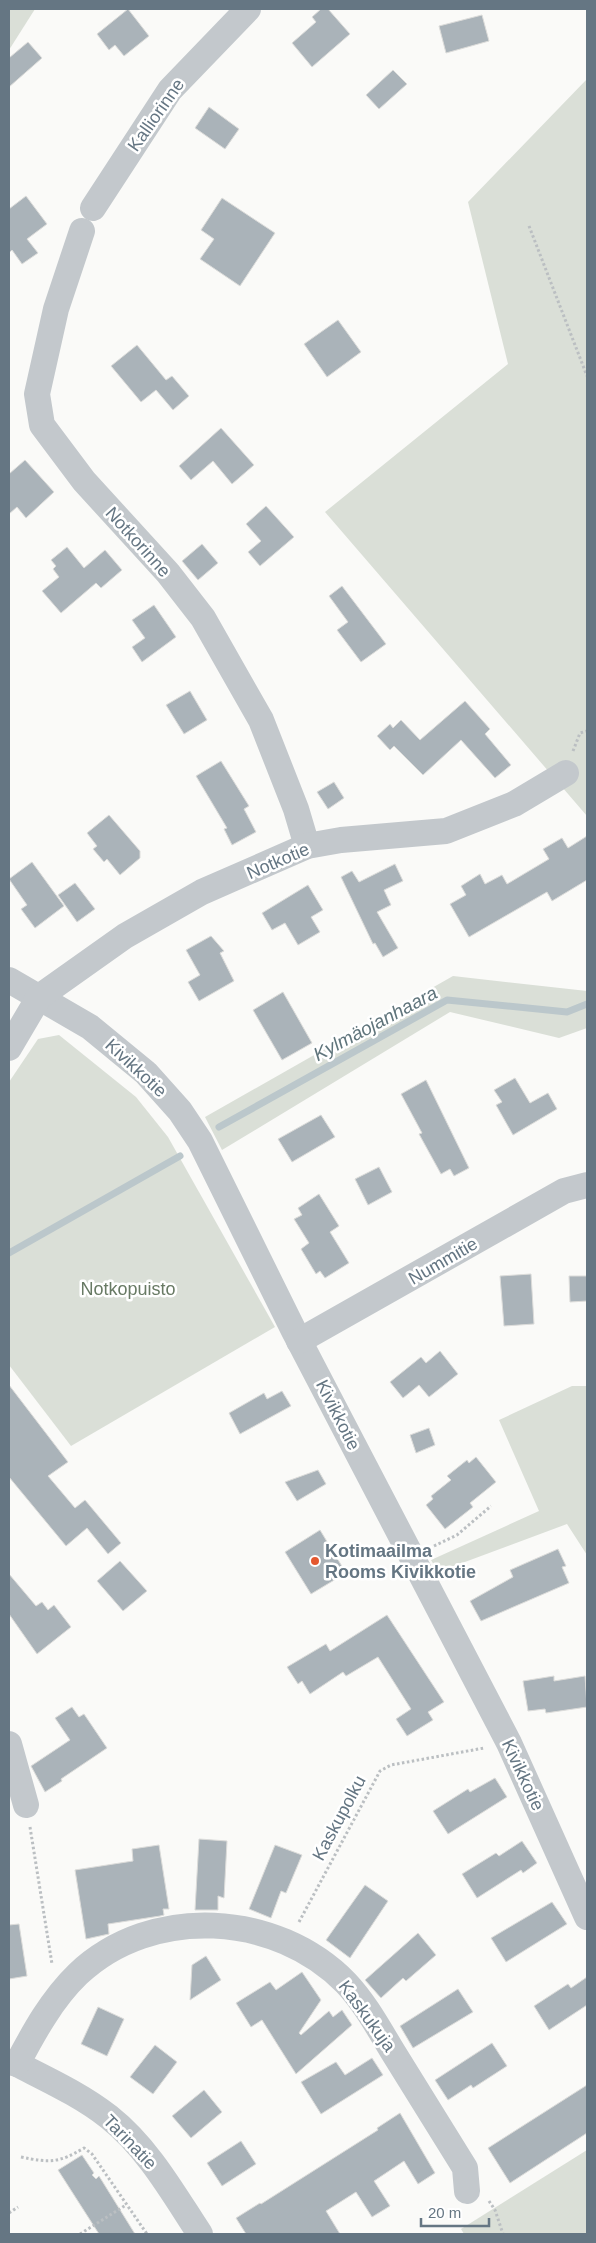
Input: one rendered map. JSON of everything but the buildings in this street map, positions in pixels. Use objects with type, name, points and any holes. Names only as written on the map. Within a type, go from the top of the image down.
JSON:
[{"type":"street","name":"Kalliorinne","points":[[93,208],[170,90],[248,9]]},
{"type":"street","name":"Notkorinne","points":[[82,231],[56,309],[37,394],[42,425],[84,481],[168,573],[202,618],[261,720],[296,808],[307,846]]},
{"type":"street","name":"Notkotie","points":[[39,997],[125,936],[202,892],[307,846],[341,840],[446,832],[514,804],[566,773]]},
{"type":"street","name":"Kivikkotie","points":[[9,980],[90,1027],[146,1073],[180,1112],[200,1141],[299,1341],[509,1743],[587,1917]]},
{"type":"street","points":[[9,1048],[39,997]]},
{"type":"street","name":"Nummitie","points":[[299,1341],[564,1192],[587,1185]]},
{"type":"street","points":[[9,1744],[26,1805]]},
{"type":"street","name":"Kaskukuja","points":[[13,2063],[57,1997],[79,1973],[98,1958],[120,1945],[153,1933],[195,1925],[237,1927],[289,1942],[325,1965],[346,1984],[374,2020],[465,2168],[467,2191]]},
{"type":"street","name":"Tarinatie","points":[[13,2063],[74,2094],[123,2129],[153,2163],[200,2234]]},
{"type":"path","points":[[529,226],[587,376]]},
{"type":"path","points":[[410,1556],[457,1535],[491,1506]]},
{"type":"path","name":"Kaskupolku","points":[[289,1942],[380,1771],[391,1765],[509,1743]]},
{"type":"path","points":[[26,1805],[57,1997]]},
{"type":"path","points":[[21,2157],[49,2162],[66,2159],[84,2148],[92,2154],[147,2234]]},
{"type":"path","points":[[80,2234],[126,2205]]},
{"type":"path","points":[[9,2213],[18,2208]]},
{"type":"green space","points":[[9,9],[35,9],[9,50]]},
{"type":"green space","points":[[587,79],[587,816],[325,512],[508,364],[468,202]]},
{"type":"green space","points":[[453,976],[587,991],[587,1028],[559,1038],[450,1012],[222,1150],[205,1117]]},
{"type":"green space","name":"Notkopuisto","points":[[59,1035],[136,1097],[168,1137],[275,1327],[71,1446],[9,1365],[9,1082],[38,1039]]},
{"type":"green space","points":[[572,1386],[587,1386],[587,1555],[567,1524],[438,1572],[431,1560],[539,1511],[499,1420]]},
{"type":"green space","points":[[587,2150],[587,2234],[464,2234],[461,2229]]},
{"type":"waterway","name":"Kylmäojanhaara","points":[[219,1127],[447,1000],[567,1012],[587,1004]]},
{"type":"waterway","name":"Kylmäojanhaara","points":[[9,1253],[180,1156]]},
{"type":"place","name":"Kotimaailma Rooms Kivikkotie","points":[[315,1561]]}]
